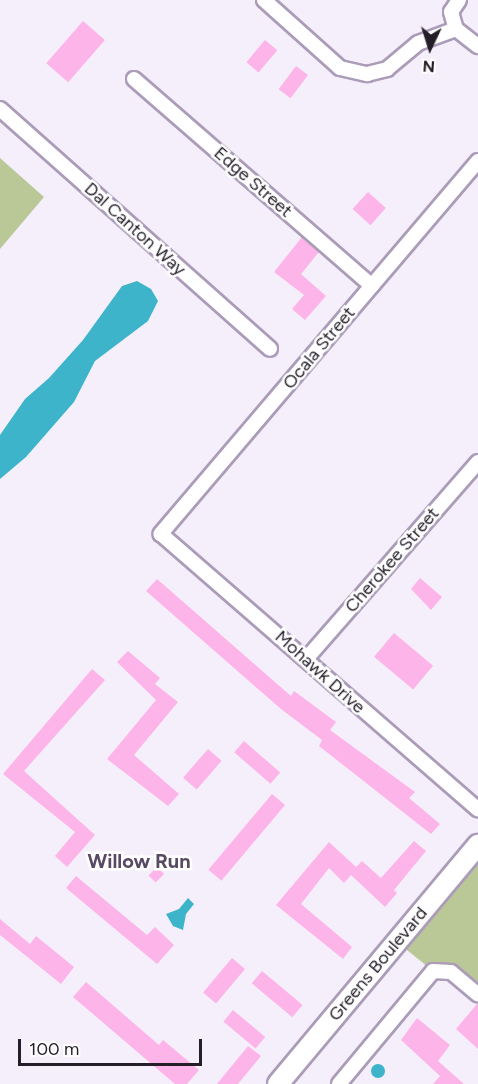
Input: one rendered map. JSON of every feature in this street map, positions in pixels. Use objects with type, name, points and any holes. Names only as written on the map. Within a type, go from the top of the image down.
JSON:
[{"type":"street","points":[[264,0],[340,68],[367,74],[387,69],[418,43],[456,29]]},
{"type":"street","points":[[459,0],[451,12],[456,29],[478,46]]},
{"type":"street","name":"Edge Street","points":[[134,79],[372,286]]},
{"type":"street","name":"Dal Canton Way","points":[[0,109],[270,349]]},
{"type":"street","name":"Ocala Street","points":[[161,534],[478,161]]},
{"type":"street","name":"Cherokee Street","points":[[307,658],[478,462]]},
{"type":"street","name":"Mohawk Drive","points":[[161,534],[307,658],[478,810]]},
{"type":"street","name":"Greens Boulevard","points":[[278,1084],[478,845]]},
{"type":"street","points":[[339,1084],[433,972],[451,972],[478,995]]},
{"type":"green space","points":[[0,158],[44,197],[0,249]]},
{"type":"green space","points":[[478,845],[478,995],[451,972],[433,971],[397,942]]},
{"type":"water","points":[[137,281],[151,289],[158,301],[148,321],[95,361],[74,402],[26,457],[0,479],[0,435],[25,399],[49,378],[83,340],[122,286]]},
{"type":"water","points":[[188,898],[194,904],[186,914],[183,930],[173,926],[166,914],[179,909]]},
{"type":"water","points":[[375,1064],[381,1064],[385,1071],[381,1078],[375,1078],[371,1074],[371,1068]]},
{"type":"building","points":[[83,21],[105,40],[68,82],[46,63]]},
{"type":"building","points":[[265,40],[277,50],[259,72],[246,62]]},
{"type":"building","points":[[296,66],[308,75],[291,98],[279,89]]},
{"type":"building","points":[[368,192],[386,208],[370,225],[353,209]]},
{"type":"building","points":[[302,237],[319,252],[301,274],[326,296],[305,320],[292,309],[304,295],[274,272]]},
{"type":"building","points":[[420,578],[442,597],[431,610],[411,589]]},
{"type":"building","points":[[157,579],[291,696],[294,691],[336,722],[330,730],[415,792],[409,798],[440,824],[431,834],[319,746],[322,740],[281,709],[146,591]]},
{"type":"building","points":[[394,633],[433,666],[413,690],[374,657]]},
{"type":"building","points":[[128,651],[160,678],[155,684],[178,702],[134,755],[179,794],[168,806],[107,759],[156,700],[117,662]]},
{"type":"building","points":[[92,669],[105,680],[24,771],[95,835],[67,867],[55,856],[75,832],[3,774]]},
{"type":"building","points":[[244,741],[280,772],[270,784],[234,752]]},
{"type":"building","points":[[208,749],[222,761],[197,789],[183,778]]},
{"type":"building","points":[[272,794],[285,805],[221,881],[208,870]]},
{"type":"building","points":[[414,841],[426,851],[394,890],[397,893],[385,907],[351,875],[344,883],[329,868],[301,904],[352,947],[343,959],[276,905],[329,842],[356,867],[362,861],[381,878]]},
{"type":"building","points":[[157,867],[164,874],[156,883],[149,875]]},
{"type":"building","points":[[76,876],[147,935],[155,927],[174,945],[157,964],[66,888]]},
{"type":"building","points":[[0,919],[30,944],[36,936],[74,967],[61,984],[0,935]]},
{"type":"building","points":[[232,958],[245,969],[216,1003],[203,992]]},
{"type":"building","points":[[262,971],[303,1005],[292,1017],[252,983]]},
{"type":"building","points":[[86,982],[159,1045],[163,1040],[199,1070],[187,1084],[175,1084],[73,997]]},
{"type":"building","points":[[478,1004],[478,1049],[456,1029]]},
{"type":"building","points":[[233,1010],[265,1037],[256,1048],[223,1021]]},
{"type":"building","points":[[417,1018],[450,1045],[438,1061],[464,1084],[433,1084],[440,1076],[401,1040]]},
{"type":"building","points":[[248,1046],[261,1056],[238,1084],[217,1084]]},
{"type":"district","name":"Willow Run","points":[[139,861]]}]
